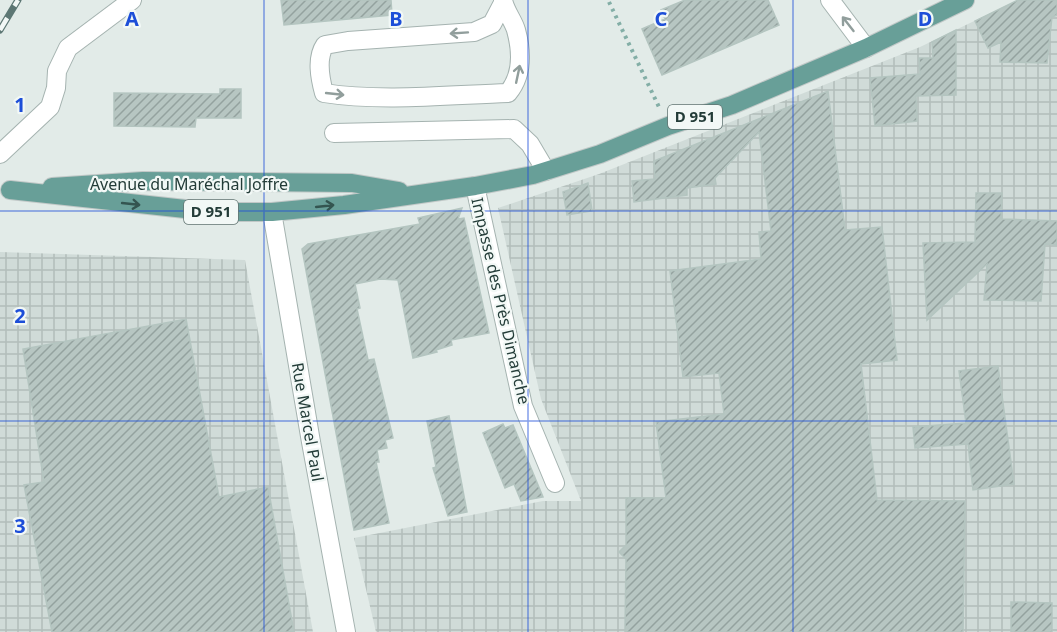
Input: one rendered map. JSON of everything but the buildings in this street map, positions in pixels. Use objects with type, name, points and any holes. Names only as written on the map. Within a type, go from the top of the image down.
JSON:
[{"type":"main road","name":"Avenue du Maréchal Joffre","points":[[5,191],[213,212],[272,212],[344,205],[475,186],[546,171],[600,154],[668,126],[732,105],[866,48],[965,0]]},
{"type":"main road","name":"Avenue du Maréchal Joffre","points":[[5,191],[143,181],[352,183],[412,194]]},
{"type":"street","points":[[0,154],[50,107],[56,88],[57,71],[68,48],[132,0]]},
{"type":"street","points":[[830,0],[866,48]]},
{"type":"street","points":[[503,2],[516,30],[520,68],[516,83],[508,93],[408,97],[324,93],[320,53],[326,45],[348,41],[474,32],[492,24],[503,2]]},
{"type":"street","points":[[334,133],[513,129],[530,144],[546,171]]},
{"type":"street","name":"Impasse des Près Dimanche","points":[[475,186],[523,406],[555,483]]},
{"type":"street","name":"Rue Marcel Paul","points":[[272,212],[346,632]]},
{"type":"path","points":[[609,2],[668,126]]},
{"type":"shaded area","points":[[1018,0],[1057,0],[1057,632],[376,632],[354,538],[543,501],[581,501],[541,399],[498,208],[599,174],[920,47]]},
{"type":"shaded area","points":[[0,252],[245,260],[313,632],[0,632]]},
{"type":"railway","points":[[0,30],[18,0]]}]
